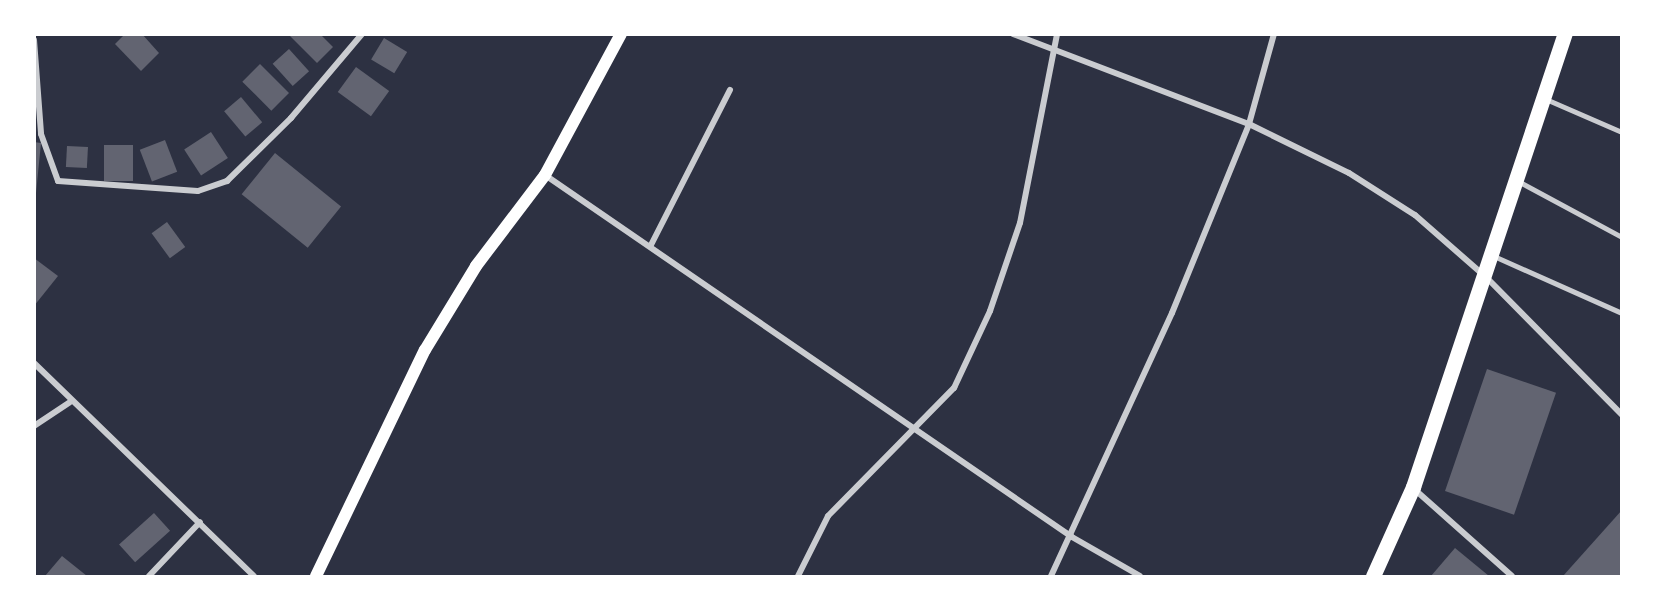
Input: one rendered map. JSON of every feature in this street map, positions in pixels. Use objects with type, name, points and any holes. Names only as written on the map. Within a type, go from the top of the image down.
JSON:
[{"type":"main road","points":[[316,576],[424,350],[476,266],[545,176],[621,34]]},
{"type":"main road","points":[[1373,576],[1413,487],[1487,278],[1565,34]]},
{"type":"street","points":[[34,40],[41,134],[58,181],[198,191],[227,181],[299,110],[362,34]]},
{"type":"street","points":[[1013,34],[1051,52],[1249,123],[1349,173],[1415,215],[1487,278],[1622,415]]},
{"type":"street","points":[[798,576],[828,516],[916,430],[954,388],[990,311],[1020,222],[1051,52],[1057,34]]},
{"type":"street","points":[[1051,576],[1072,537],[1249,123],[1274,34]]},
{"type":"street","points":[[651,245],[730,90]]},
{"type":"street","points":[[545,176],[651,245],[1072,537],[1140,576]]},
{"type":"street","points":[[34,363],[70,402],[200,522],[254,576]]},
{"type":"street","points":[[34,426],[70,402]]},
{"type":"street","points":[[1413,487],[1512,576]]},
{"type":"street","points":[[149,576],[200,522]]},
{"type":"lane","points":[[1546,99],[1622,132]]},
{"type":"lane","points":[[1518,181],[1622,237]]},
{"type":"lane","points":[[1494,256],[1622,313]]},
{"type":"building","points":[[125,34],[142,34],[159,53],[141,71],[115,44]]},
{"type":"building","points":[[288,34],[320,34],[333,47],[317,63]]},
{"type":"building","points":[[384,38],[407,52],[394,73],[371,59]]},
{"type":"building","points":[[289,49],[309,71],[293,86],[273,64]]},
{"type":"building","points":[[260,64],[289,93],[271,111],[242,82]]},
{"type":"building","points":[[356,67],[389,91],[371,116],[338,92]]},
{"type":"building","points":[[241,97],[262,122],[245,136],[224,111]]},
{"type":"building","points":[[211,132],[228,158],[201,175],[184,149]]},
{"type":"building","points":[[165,140],[177,172],[152,181],[140,150]]},
{"type":"building","points":[[34,142],[41,143],[36,193],[34,193]]},
{"type":"building","points":[[104,145],[133,145],[133,181],[104,181]]},
{"type":"building","points":[[67,146],[88,147],[87,168],[66,167]]},
{"type":"building","points":[[275,153],[341,206],[308,248],[242,194]]},
{"type":"building","points":[[167,222],[185,247],[170,258],[152,233]]},
{"type":"building","points":[[34,258],[58,276],[34,306]]},
{"type":"building","points":[[1487,369],[1556,393],[1514,515],[1445,491]]},
{"type":"building","points":[[1622,510],[1622,576],[1563,576]]},
{"type":"building","points":[[154,513],[170,531],[135,562],[119,544]]},
{"type":"building","points":[[1455,548],[1489,576],[1431,576]]},
{"type":"building","points":[[62,556],[87,576],[45,576]]}]
